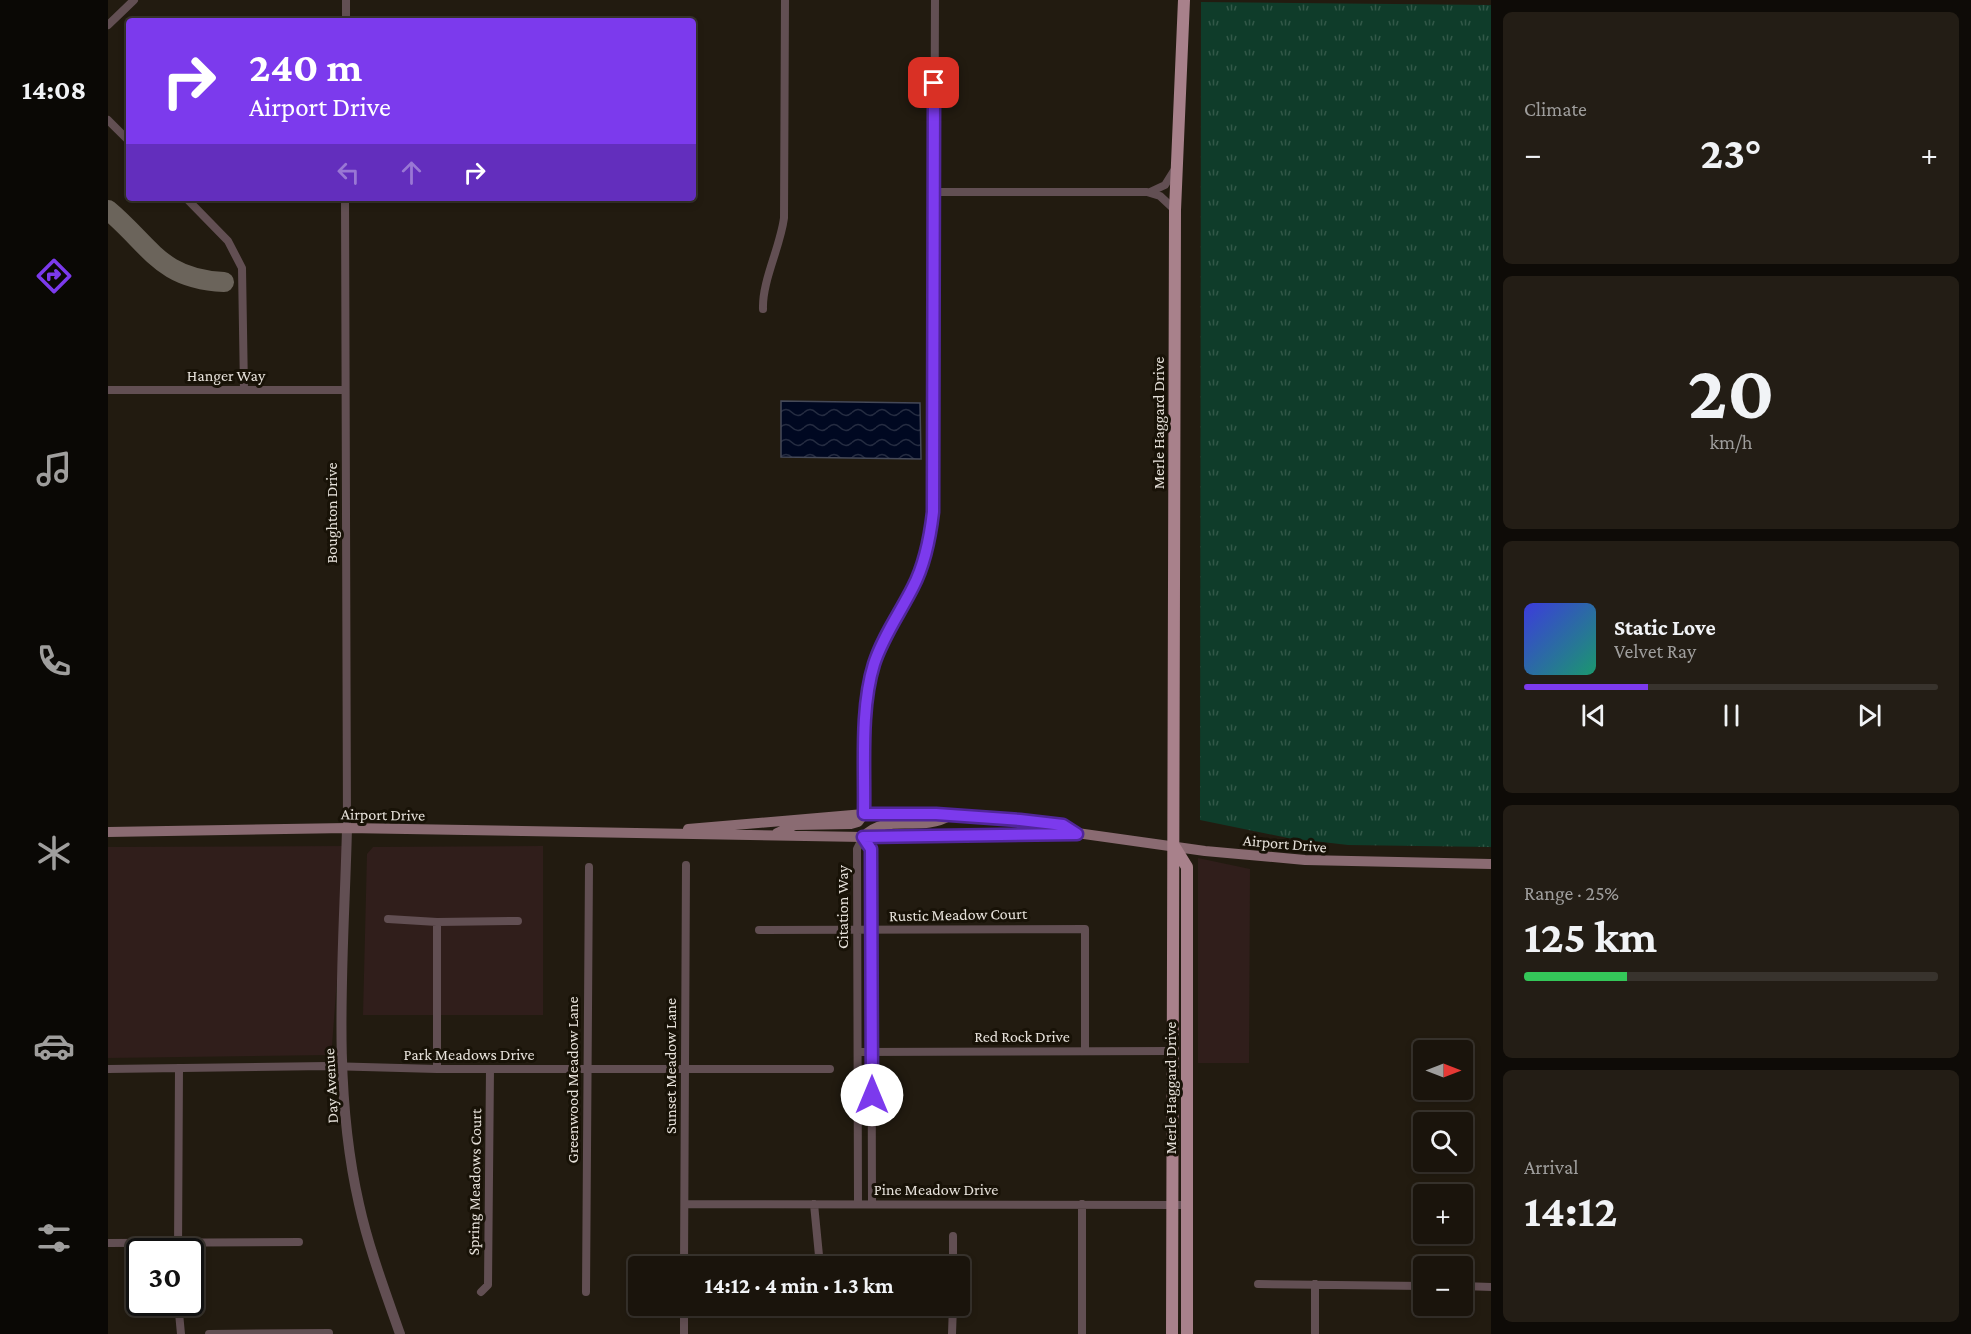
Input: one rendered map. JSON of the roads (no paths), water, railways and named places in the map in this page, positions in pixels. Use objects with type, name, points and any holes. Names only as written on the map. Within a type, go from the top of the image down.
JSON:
[{"type":"main road","name":"Merle Haggard Drive","points":[[1172,1334],[1171,879],[1173,846],[1175,210],[1184,0]]},
{"type":"main road","name":"Airport Drive","points":[[658,833],[708,826],[864,814],[951,815],[1063,825],[1077,834]]},
{"type":"main road","points":[[772,835],[795,825],[851,824],[858,822],[864,814]]},
{"type":"main road","points":[[863,837],[879,824],[937,823],[951,815]]},
{"type":"main road","name":"Airport Drive","points":[[108,832],[347,828],[863,837],[1077,834],[1339,862],[1491,864]]},
{"type":"main road","name":"Merle Haggard Drive","points":[[1173,846],[1187,867],[1186,1334]]},
{"type":"street","points":[[108,25],[134,0]]},
{"type":"street","points":[[346,0],[346,18]]},
{"type":"street","points":[[763,309],[765,291],[778,250],[784,213],[785,0]]},
{"type":"street","points":[[864,814],[867,708],[872,675],[887,633],[919,575],[929,539],[933,512],[934,0]]},
{"type":"street","points":[[108,120],[126,138]]},
{"type":"street","points":[[934,192],[1147,192],[1161,188],[1168,181],[1176,163]]},
{"type":"street","points":[[1147,192],[1161,196],[1175,210]]},
{"type":"street","points":[[189,201],[228,241],[242,268],[244,390]]},
{"type":"street","name":"Boughton Drive","points":[[345,201],[347,828]]},
{"type":"street","name":"Hanger Way","points":[[108,390],[345,390]]},
{"type":"street","name":"Day Avenue","points":[[347,828],[342,1066],[348,1142],[358,1202],[375,1262],[400,1334]]},
{"type":"street","name":"Citation Way","points":[[858,1204],[857,849],[863,837],[871,849],[872,1204]]},
{"type":"street","name":"Sunset Meadow Lane","points":[[684,1256],[686,866]]},
{"type":"street","name":"Greenwood Meadow Lane","points":[[586,1292],[589,867]]},
{"type":"street","points":[[388,919],[437,922],[518,921]]},
{"type":"street","points":[[436,1070],[437,922]]},
{"type":"street","name":"Rustic Meadow Court","points":[[759,930],[1085,929],[1085,1051]]},
{"type":"street","name":"Red Rock Drive","points":[[858,1052],[1172,1051]]},
{"type":"street","name":"Park Meadows Drive","points":[[108,1069],[342,1066],[436,1070],[830,1070]]},
{"type":"street","points":[[178,1238],[179,1068]]},
{"type":"street","name":"Spring Meadows Court","points":[[481,1292],[488,1286],[490,1070]]},
{"type":"street","name":"Pine Meadow Drive","points":[[685,1204],[1186,1205]]},
{"type":"street","points":[[814,1204],[819,1256]]},
{"type":"street","points":[[1082,1204],[1082,1334]]},
{"type":"street","points":[[953,1236],[953,1256]]},
{"type":"street","points":[[204,1246],[299,1242]]},
{"type":"street","points":[[108,1243],[126,1244]]},
{"type":"street","points":[[1258,1284],[1413,1286]]},
{"type":"street","points":[[1315,1284],[1315,1334]]},
{"type":"street","points":[[1473,1286],[1491,1287]]},
{"type":"street","points":[[180,1316],[182,1334]]},
{"type":"street","points":[[684,1316],[684,1334]]},
{"type":"street","points":[[952,1316],[952,1334]]},
{"type":"street","points":[[209,1334],[330,1333]]},
{"type":"water","points":[[781,401],[920,403],[921,459],[781,457]]}]
